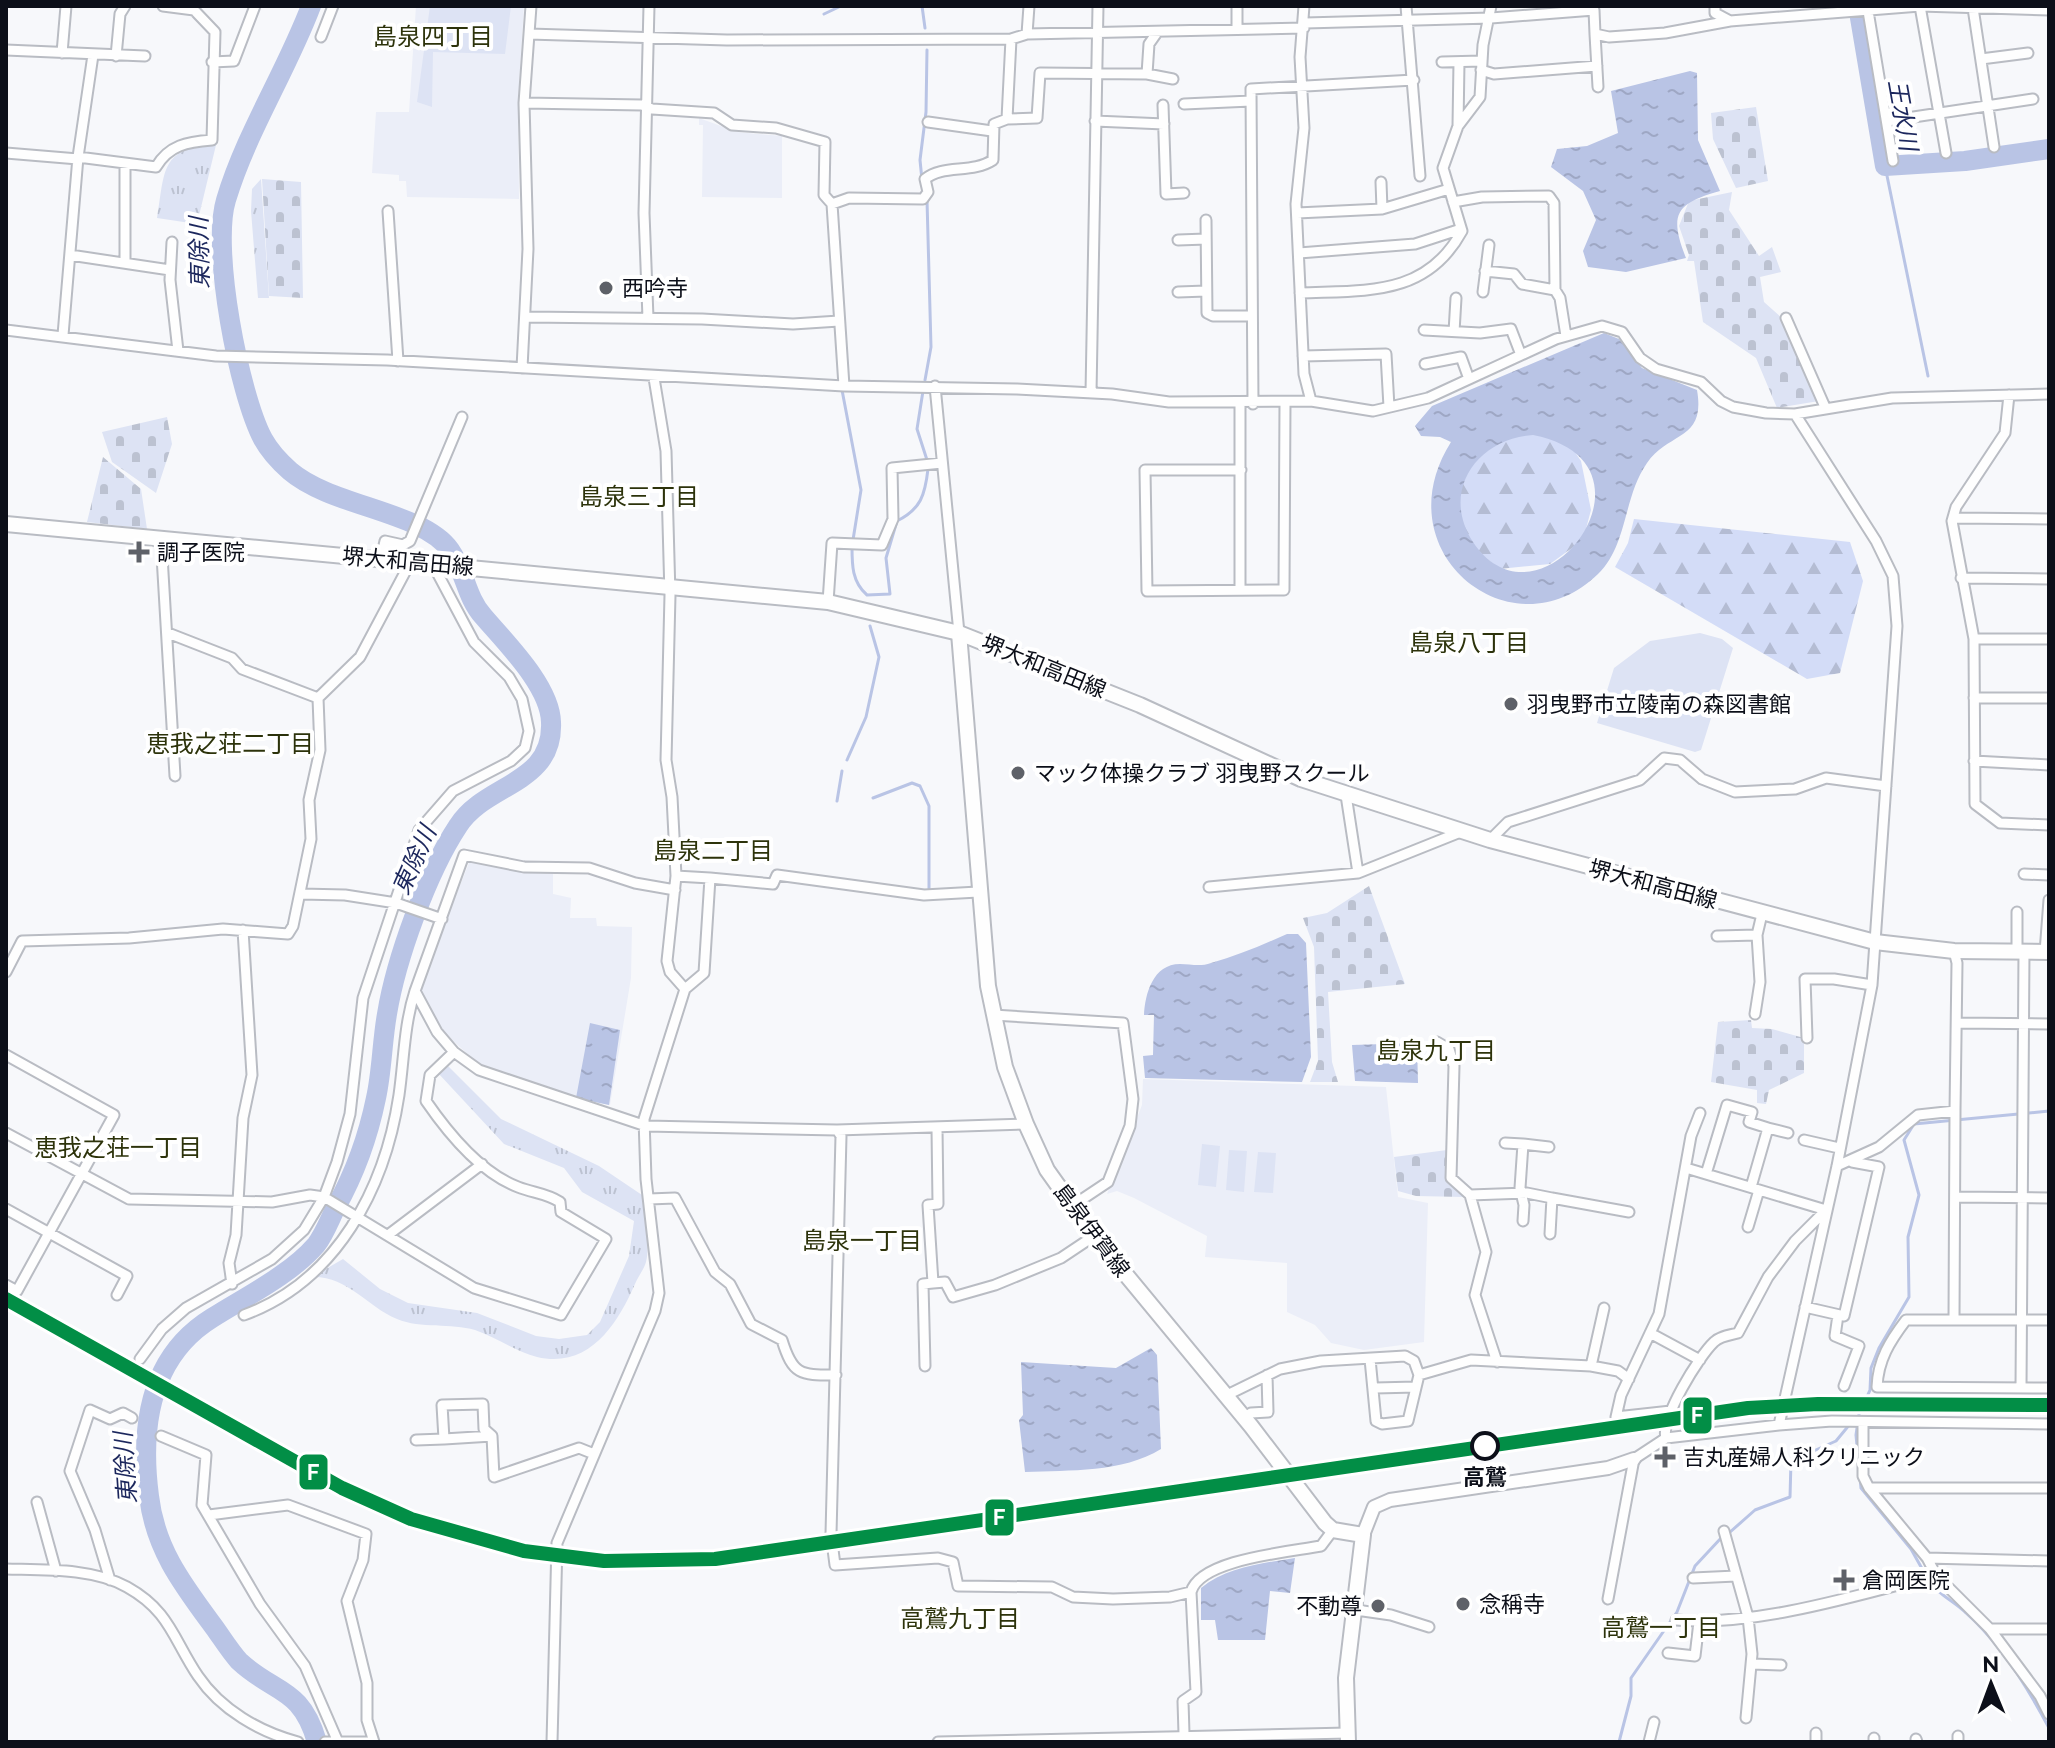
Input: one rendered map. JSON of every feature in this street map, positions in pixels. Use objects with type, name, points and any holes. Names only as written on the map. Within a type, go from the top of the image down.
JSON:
[{"type":"main road","name":"堺大和高田線","points":[[6,524],[828,602],[959,633],[1140,705],[1244,754],[1346,795],[1490,840],[1875,942],[1954,951],[2047,952]]},
{"type":"main road","name":"島泉伊賀線","points":[[959,633],[978,892],[993,1015],[1005,1067],[1026,1124],[1047,1170],[1094,1236],[1333,1530]]},
{"type":"main road","points":[[1333,1530],[1363,1535],[1346,1678],[1348,1737]]},
{"type":"street","points":[[62,53],[66,6]]},
{"type":"street","points":[[116,56],[120,14],[125,6]]},
{"type":"street","points":[[6,153],[156,167],[165,151],[189,142],[212,140],[215,32],[194,8],[163,6]]},
{"type":"street","points":[[212,62],[234,61],[255,6]]},
{"type":"street","points":[[321,37],[333,6]]},
{"type":"street","points":[[522,368],[527,317],[524,103],[531,6]]},
{"type":"street","points":[[648,318],[644,213],[649,6]]},
{"type":"street","points":[[1027,34],[1029,6]]},
{"type":"street","points":[[1091,393],[1098,6]]},
{"type":"street","points":[[1237,6],[1237,28]]},
{"type":"street","points":[[1304,6],[1301,88],[1304,128],[1297,213],[1303,356],[1311,401]]},
{"type":"street","points":[[1406,6],[1420,176]]},
{"type":"street","points":[[1300,293],[1399,285],[1436,266],[1454,245],[1461,229],[1443,168],[1458,126],[1480,97],[1481,66],[1491,6]]},
{"type":"street","points":[[1715,6],[1715,13],[1730,21]]},
{"type":"street","points":[[1595,34],[1609,37],[1665,33],[1730,21],[1920,6],[2049,10]]},
{"type":"street","points":[[1920,6],[1946,153]]},
{"type":"street","points":[[529,34],[1011,39],[1027,34],[1156,34],[1407,19],[1491,18],[1584,8],[1594,10],[1598,87]]},
{"type":"street","points":[[1973,8],[1994,147]]},
{"type":"street","points":[[1868,11],[1893,161]]},
{"type":"street","points":[[1147,74],[1149,44],[1156,34]]},
{"type":"street","points":[[1007,119],[1011,39]]},
{"type":"street","points":[[6,50],[145,56]]},
{"type":"street","points":[[1981,59],[2028,53]]},
{"type":"street","points":[[63,335],[78,158],[93,55]]},
{"type":"street","points":[[1442,62],[1481,66],[1494,74],[1597,66]]},
{"type":"street","points":[[1458,126],[1459,62]]},
{"type":"street","points":[[832,204],[849,198],[923,199],[928,192],[925,179],[933,172],[981,168],[993,160],[994,124],[1007,119],[1037,118],[1040,73],[1147,74],[1173,79]]},
{"type":"street","points":[[1253,404],[1251,89],[1414,80]]},
{"type":"street","points":[[1887,121],[2033,99]]},
{"type":"street","points":[[1184,104],[1251,101]]},
{"type":"street","points":[[524,103],[646,106],[714,113],[732,125],[776,128],[825,142],[824,195],[832,204],[844,386]]},
{"type":"street","points":[[1163,105],[1166,194],[1184,193]]},
{"type":"street","points":[[1095,121],[1164,124]]},
{"type":"street","points":[[928,122],[992,131]]},
{"type":"street","points":[[125,163],[125,263]]},
{"type":"street","points":[[1381,182],[1382,209]]},
{"type":"street","points":[[1297,213],[1382,209],[1449,189]]},
{"type":"street","points":[[1453,202],[1482,197],[1549,196],[1554,203],[1555,290],[1560,298],[1566,336]]},
{"type":"street","points":[[388,211],[398,361]]},
{"type":"street","points":[[1206,220],[1207,313],[1213,316],[1251,316]]},
{"type":"street","points":[[1299,253],[1400,246],[1461,229]]},
{"type":"street","points":[[1178,240],[1206,239]]},
{"type":"street","points":[[172,242],[170,270],[178,351]]},
{"type":"street","points":[[1483,292],[1489,245]]},
{"type":"street","points":[[70,255],[170,270]]},
{"type":"street","points":[[1485,271],[1514,274],[1522,284],[1555,290]]},
{"type":"street","points":[[1178,292],[1206,291]]},
{"type":"street","points":[[1454,332],[1456,298]]},
{"type":"street","points":[[527,317],[793,324],[839,321]]},
{"type":"street","points":[[1786,318],[1825,407]]},
{"type":"street","points":[[6,330],[216,356],[398,361],[654,378],[1091,393],[1169,402],[1253,404],[1311,401],[1373,411],[1428,398],[1566,336],[1602,326],[1622,332],[1640,358],[1656,369],[1701,382],[1721,401],[1766,413],[1795,414],[1892,398],[2049,394]]},
{"type":"street","points":[[1424,330],[1511,329],[1521,355]]},
{"type":"street","points":[[1303,356],[1386,354],[1389,407]]},
{"type":"street","points":[[1425,364],[1461,357],[1469,379]]},
{"type":"street","points":[[654,378],[666,451],[669,585],[666,760],[672,797],[676,876],[667,961],[670,972],[685,989]]},
{"type":"street","points":[[935,386],[959,633]]},
{"type":"street","points":[[2009,395],[2005,433],[1956,507],[1953,518],[1974,639],[1975,804],[2000,823],[2049,825]]},
{"type":"street","points":[[1241,470],[1145,470],[1147,591],[1284,590],[1285,402]]},
{"type":"street","points":[[1240,404],[1240,590]]},
{"type":"street","points":[[1779,1425],[1837,1166],[1872,985],[1897,626],[1893,576],[1876,541],[1795,414]]},
{"type":"street","points":[[381,559],[385,541],[403,545],[410,541],[462,417]]},
{"type":"street","points":[[828,602],[832,543],[882,545],[893,519],[892,468],[942,463]]},
{"type":"street","points":[[1953,518],[2049,519]]},
{"type":"street","points":[[161,539],[175,776]]},
{"type":"street","points":[[6,972],[22,941],[243,930],[288,934],[301,894],[311,839],[309,800],[320,750],[318,698],[360,657],[402,584],[411,561]]},
{"type":"street","points":[[140,1359],[162,1329],[186,1308],[272,1259],[304,1230],[324,1197],[350,1114],[363,998],[419,830],[453,791],[511,761],[525,748],[529,731],[522,699],[509,677],[474,642],[436,564]]},
{"type":"street","points":[[1961,578],[2049,579]]},
{"type":"street","points":[[168,633],[232,658],[242,669],[318,698]]},
{"type":"street","points":[[1974,639],[2049,639]]},
{"type":"street","points":[[1974,698],[2049,698]]},
{"type":"street","points":[[1490,840],[1508,822],[1640,780],[1664,758],[1680,760],[1702,779],[1735,792],[1795,789],[1826,778],[1886,786]]},
{"type":"street","points":[[1974,761],[2049,765]]},
{"type":"street","points":[[1346,795],[1358,873]]},
{"type":"street","points":[[1209,887],[1358,873],[1463,831]]},
{"type":"street","points":[[244,1315],[284,1297],[327,1262],[359,1214],[394,1120],[407,1017],[464,855],[524,867],[589,868],[635,883],[675,890]]},
{"type":"street","points":[[2024,874],[2049,875]]},
{"type":"street","points":[[676,876],[773,884],[777,875],[924,895],[978,892]]},
{"type":"street","points":[[552,1742],[557,1543],[655,1311],[659,1293],[644,1119],[685,989],[704,973],[710,878]]},
{"type":"street","points":[[301,894],[345,895],[396,903],[440,918]]},
{"type":"street","points":[[2047,952],[2049,900]]},
{"type":"street","points":[[2017,912],[2025,1024],[2021,1388]]},
{"type":"street","points":[[1755,1014],[1760,982],[1757,935],[1762,914]]},
{"type":"street","points":[[232,1284],[229,1263],[236,1235],[243,1118],[252,1075],[243,930]]},
{"type":"street","points":[[1717,936],[1757,935]]},
{"type":"street","points":[[1954,951],[1957,1023],[1954,1319]]},
{"type":"street","points":[[1807,1038],[1805,979],[1834,979],[1872,985]]},
{"type":"street","points":[[415,991],[437,1032],[454,1052],[479,1070],[646,1126],[837,1130],[1026,1124]]},
{"type":"street","points":[[993,1015],[1123,1023],[1133,1099],[1130,1126],[1108,1182],[1072,1206]]},
{"type":"street","points":[[1957,1023],[2049,1024]]},
{"type":"street","points":[[1437,1042],[1449,1049],[1454,1066],[1451,1178],[1470,1195],[1486,1252],[1475,1295],[1497,1362]]},
{"type":"street","points":[[6,1133],[129,1199],[193,1198],[238,1202],[324,1197],[359,1214],[474,1288],[561,1315],[606,1239],[561,1212],[560,1202],[547,1193],[519,1187],[482,1164],[426,1101],[430,1075],[454,1052]]},
{"type":"street","points":[[6,1055],[114,1115],[84,1175],[17,1291],[6,1285]]},
{"type":"street","points":[[1706,1174],[1727,1105],[1752,1112],[1749,1122],[1788,1133]]},
{"type":"street","points":[[1671,1411],[1616,1417],[1629,1379],[1659,1314],[1686,1168],[1700,1113]]},
{"type":"street","points":[[1837,1166],[1879,1147],[1918,1115],[1955,1117]]},
{"type":"street","points":[[933,1283],[928,1205],[938,1204],[937,1128]]},
{"type":"street","points":[[1748,1227],[1768,1128]]},
{"type":"street","points":[[837,1130],[841,1136],[842,1204],[831,1534],[835,1565],[938,1558],[953,1562],[958,1586],[1052,1587],[1073,1597],[1113,1599],[1146,1599],[1191,1592]]},
{"type":"street","points":[[1804,1140],[1839,1148]]},
{"type":"street","points":[[1505,1143],[1549,1147]]},
{"type":"street","points":[[1523,1144],[1520,1193],[1524,1205],[1523,1221]]},
{"type":"street","points":[[1805,1307],[1844,1316],[1879,1167],[1850,1161]]},
{"type":"street","points":[[388,1235],[482,1164]]},
{"type":"street","points":[[1686,1168],[1826,1210]]},
{"type":"street","points":[[1470,1195],[1520,1193],[1629,1212]]},
{"type":"street","points":[[1955,1197],[2049,1198]]},
{"type":"street","points":[[649,1199],[675,1198],[715,1272],[730,1284],[744,1315],[751,1324],[782,1340],[788,1360],[796,1371],[806,1375],[836,1375]]},
{"type":"street","points":[[1550,1234],[1552,1198]]},
{"type":"street","points":[[6,1209],[127,1276],[117,1295]]},
{"type":"street","points":[[1666,1438],[1664,1431],[1671,1411],[1700,1360],[1716,1339],[1738,1333],[1768,1277],[1795,1241],[1826,1210]]},
{"type":"street","points":[[925,1366],[923,1284],[945,1282],[953,1297],[995,1285],[1061,1258],[1094,1236]]},
{"type":"street","points":[[1591,1366],[1604,1308]]},
{"type":"street","points":[[1838,1315],[1835,1336],[1859,1346],[1844,1386]]},
{"type":"street","points":[[2049,1320],[1906,1320],[1885,1351],[1877,1370],[1877,1387],[2049,1388]]},
{"type":"street","points":[[1650,1333],[1700,1360]]},
{"type":"street","points":[[1225,1396],[1267,1375],[1321,1361],[1405,1356],[1414,1361],[1419,1375],[1408,1421],[1382,1424],[1373,1415],[1375,1388],[1370,1359]]},
{"type":"street","points":[[1419,1375],[1471,1360],[1591,1366],[1618,1371],[1629,1379]]},
{"type":"street","points":[[1244,1418],[1251,1413],[1268,1412],[1267,1375]]},
{"type":"street","points":[[1375,1388],[1416,1387]]},
{"type":"street","points":[[444,1439],[442,1405],[483,1404],[484,1429],[492,1436],[494,1477],[579,1448],[594,1454]]},
{"type":"street","points":[[110,1580],[95,1530],[70,1471],[90,1410],[110,1419],[123,1413],[132,1418]]},
{"type":"street","points":[[1863,1422],[1863,1476],[1869,1488],[1927,1558],[1936,1575],[1990,1629],[2045,1696],[2049,1714]]},
{"type":"street","points":[[1363,1535],[1368,1517],[1380,1503],[1608,1468],[1634,1459],[1666,1438],[1779,1425],[1863,1422],[2049,1424]]},
{"type":"street","points":[[161,1436],[206,1455],[202,1505],[260,1604],[305,1666],[338,1742]]},
{"type":"street","points":[[416,1440],[492,1436]]},
{"type":"street","points":[[1608,1599],[1634,1459]]},
{"type":"street","points":[[1869,1488],[2049,1488]]},
{"type":"street","points":[[37,1502],[56,1571]]},
{"type":"street","points":[[209,1515],[288,1505],[366,1534],[363,1560],[347,1601],[367,1683],[367,1720],[374,1742]]},
{"type":"street","points":[[1184,1734],[1183,1701],[1196,1692],[1191,1592],[1198,1578],[1218,1567],[1321,1546],[1333,1530]]},
{"type":"street","points":[[1724,1531],[1748,1617],[1752,1664],[1746,1718]]},
{"type":"street","points":[[1927,1558],[2049,1561]]},
{"type":"street","points":[[6,1569],[56,1571],[110,1580],[126,1586],[165,1615],[198,1677],[217,1699],[273,1736],[298,1742]]},
{"type":"street","points":[[1676,1620],[1699,1622],[1748,1617],[1825,1604],[1936,1575]]},
{"type":"street","points":[[1693,1578],[1736,1576]]},
{"type":"street","points":[[1356,1610],[1391,1615],[1429,1627]]},
{"type":"street","points":[[1668,1653],[1695,1656],[1699,1622]]},
{"type":"street","points":[[1990,1629],[2049,1629]]},
{"type":"street","points":[[1752,1664],[1781,1665]]},
{"type":"street","points":[[1649,1742],[1654,1722]]},
{"type":"street","points":[[938,1742],[1184,1734],[1348,1737]]},
{"type":"street","points":[[325,1742],[367,1742]]},
{"type":"shaded area","points":[[416,6],[524,6],[518,102],[519,199],[407,197],[406,181],[399,181],[399,175],[372,173],[376,112],[409,112]]},
{"type":"shaded area","points":[[699,118],[737,132],[782,136],[782,198],[702,197],[703,125],[699,125]]},
{"type":"shaded area","points":[[476,860],[553,871],[553,894],[571,898],[570,918],[596,918],[597,926],[632,927],[631,978],[610,1105],[550,1091],[480,1065],[442,1031],[421,992],[431,957],[469,863]]},
{"type":"shaded area","points":[[1143,1079],[1386,1087],[1398,1197],[1428,1203],[1424,1342],[1364,1350],[1331,1343],[1315,1325],[1287,1312],[1287,1263],[1205,1257],[1207,1236],[1134,1198],[1117,1191],[1107,1194],[1142,1105]]},
{"type":"green space","points":[[430,6],[511,6],[505,54],[433,52],[432,107],[417,102]]},
{"type":"green space","points":[[1756,107],[1768,181],[1736,188],[1713,139],[1711,113]]},
{"type":"green space","points":[[216,145],[197,224],[157,218],[168,165],[184,151]]},
{"type":"green space","points":[[261,179],[269,298],[258,298],[251,211],[252,189]]},
{"type":"green space","points":[[262,179],[301,182],[303,298],[269,296]]},
{"type":"green space","points":[[1732,192],[1729,210],[1759,256],[1772,247],[1781,272],[1760,277],[1764,302],[1783,319],[1819,401],[1777,408],[1756,358],[1703,322],[1694,261],[1687,261],[1689,255],[1679,226],[1689,201]]},
{"type":"green space","points":[[167,417],[172,444],[156,493],[112,462],[102,432]]},
{"type":"green space","points":[[1516,428],[1566,439],[1581,461],[1591,510],[1583,540],[1550,564],[1499,569],[1464,538],[1453,505],[1480,445]]},
{"type":"green space","points":[[103,457],[141,489],[147,529],[87,522]]},
{"type":"green space","points":[[1634,519],[1850,542],[1863,581],[1840,673],[1807,679],[1615,567],[1628,543]]},
{"type":"green space","points":[[1700,633],[1722,639],[1733,648],[1701,750],[1695,752],[1597,723],[1614,668],[1650,641]]},
{"type":"green space","points":[[1369,886],[1405,984],[1328,992],[1332,1062],[1338,1082],[1310,1082],[1318,1061],[1314,947],[1303,918],[1327,913]]},
{"type":"green space","points":[[1751,1020],[1752,1028],[1772,1029],[1804,1038],[1804,1073],[1769,1090],[1766,1104],[1757,1103],[1757,1090],[1711,1082],[1718,1022]]},
{"type":"green space","points":[[447,1065],[501,1119],[599,1166],[642,1195],[648,1246],[645,1265],[610,1328],[586,1350],[555,1359],[537,1357],[475,1330],[397,1319],[347,1286],[312,1277],[343,1259],[380,1289],[408,1303],[477,1313],[536,1336],[559,1339],[587,1335],[600,1322],[629,1256],[634,1221],[582,1192],[564,1168],[504,1144],[438,1073]]},
{"type":"green space","points":[[1202,1144],[1220,1146],[1216,1187],[1198,1185]]},
{"type":"green space","points":[[1229,1150],[1247,1151],[1244,1192],[1226,1190]]},
{"type":"green space","points":[[1447,1150],[1447,1178],[1464,1197],[1416,1196],[1398,1191],[1394,1157]]},
{"type":"green space","points":[[1258,1152],[1276,1153],[1273,1193],[1254,1192]]},
{"type":"water","points":[[1690,71],[1697,73],[1698,140],[1720,191],[1694,200],[1680,212],[1678,230],[1686,258],[1626,272],[1588,267],[1583,251],[1596,220],[1583,191],[1551,167],[1557,149],[1587,146],[1618,133],[1611,91]]},
{"type":"water","points":[[1604,333],[1619,339],[1642,368],[1697,390],[1698,406],[1691,427],[1656,453],[1639,476],[1615,549],[1598,574],[1564,597],[1529,604],[1496,598],[1466,581],[1444,554],[1432,521],[1434,483],[1451,442],[1440,437],[1421,436],[1415,426],[1432,406]],"holes":[[[1533,435],[1574,452],[1593,478],[1594,508],[1581,536],[1559,559],[1530,571],[1501,567],[1473,542],[1464,523],[1461,504],[1463,487],[1470,471],[1495,446]]]},
{"type":"water","points":[[1287,934],[1298,934],[1306,943],[1311,1057],[1302,1082],[1145,1078],[1143,1056],[1153,1055],[1154,1015],[1144,1015],[1149,990],[1157,975],[1171,965],[1203,965]]},
{"type":"water","points":[[590,1023],[620,1030],[609,1105],[576,1098]]},
{"type":"water","points":[[1417,1043],[1418,1083],[1355,1081],[1352,1045]]},
{"type":"water","points":[[1151,1348],[1157,1355],[1161,1449],[1146,1457],[1113,1466],[1025,1472],[1019,1420],[1023,1415],[1021,1362],[1116,1368]]},
{"type":"water","points":[[1295,1558],[1290,1593],[1270,1591],[1265,1640],[1218,1640],[1215,1620],[1201,1620],[1201,1588],[1211,1581],[1246,1567]]},
{"type":"waterway","name":"東除川","points":[[311,6],[234,175],[222,222],[222,252],[230,321],[254,418],[263,439],[290,471],[329,493],[419,526],[450,550],[477,609],[535,680],[549,708],[551,722],[549,743],[542,759],[516,782],[484,800],[470,812],[458,826],[435,867],[405,943],[391,992],[378,1088],[369,1127],[355,1168],[322,1237],[293,1266],[191,1334],[162,1373],[148,1420],[147,1470],[152,1515],[172,1566],[239,1661],[295,1700],[303,1710],[317,1742]]},
{"type":"waterway","points":[[824,14],[841,6]]},
{"type":"waterway","points":[[922,6],[925,28]]},
{"type":"waterway","name":"王水川","points":[[1858,6],[1885,166],[1965,161],[2049,149]]},
{"type":"waterway","points":[[922,180],[920,160],[926,112],[927,50]]},
{"type":"waterway","points":[[1885,166],[1928,376]]},
{"type":"waterway","points":[[925,380],[931,347],[927,200]]},
{"type":"waterway","points":[[842,390],[861,490],[853,540]]},
{"type":"waterway","points":[[923,391],[917,429],[927,460]]},
{"type":"waterway","points":[[852,547],[854,573],[862,590],[867,595],[890,594],[886,558],[897,521],[917,506],[928,469]]},
{"type":"waterway","points":[[847,760],[866,717],[879,657],[870,626]]},
{"type":"waterway","points":[[837,801],[842,771]]},
{"type":"waterway","points":[[873,798],[912,783],[920,786],[929,806],[929,891]]},
{"type":"waterway","points":[[1925,1574],[1911,1549],[1861,1488],[1856,1435],[1859,1414],[1870,1390],[1871,1368],[1909,1297],[1908,1237],[1919,1195],[1904,1140],[1914,1124],[2049,1111]]},
{"type":"waterway","points":[[1729,1533],[1755,1510],[1790,1497],[1791,1461],[1836,1441],[1850,1424]]},
{"type":"waterway","points":[[1619,1742],[1631,1696],[1631,1678],[1677,1612],[1695,1566],[1722,1537]]},
{"type":"waterway","points":[[1929,1580],[1991,1638],[2023,1682],[2049,1728]]},
{"type":"transit line","name":"F","points":[[6,1299],[342,1488],[411,1519],[524,1551],[604,1561],[715,1559],[1748,1408],[1818,1404],[2049,1405]]},
{"type":"place","name":"西吟寺","points":[[606,288]]},
{"type":"place","name":"調子医院","points":[[139,552]]},
{"type":"place","name":"羽曳野市立陵南の森図書館","points":[[1511,704]]},
{"type":"place","name":"マック体操クラブ 羽曳野スクール","points":[[1018,773]]},
{"type":"place","name":"高鷲","points":[[1485,1446]]},
{"type":"place","name":"吉丸産婦人科クリニック","points":[[1665,1457]]},
{"type":"place","name":"倉岡医院","points":[[1844,1580]]},
{"type":"place","name":"念稱寺","points":[[1463,1604]]},
{"type":"place","name":"不動尊","points":[[1378,1606]]},
{"type":"district","name":"島泉四丁目","points":[[433,36]]},
{"type":"district","name":"島泉三丁目","points":[[639,496]]},
{"type":"district","name":"島泉八丁目","points":[[1469,642]]},
{"type":"district","name":"恵我之荘二丁目","points":[[230,743]]},
{"type":"district","name":"島泉二丁目","points":[[713,850]]},
{"type":"district","name":"島泉九丁目","points":[[1436,1050]]},
{"type":"district","name":"恵我之荘一丁目","points":[[118,1147]]},
{"type":"district","name":"島泉一丁目","points":[[862,1240]]},
{"type":"district","name":"高鷲九丁目","points":[[960,1618]]},
{"type":"district","name":"高鷲一丁目","points":[[1661,1627]]}]
